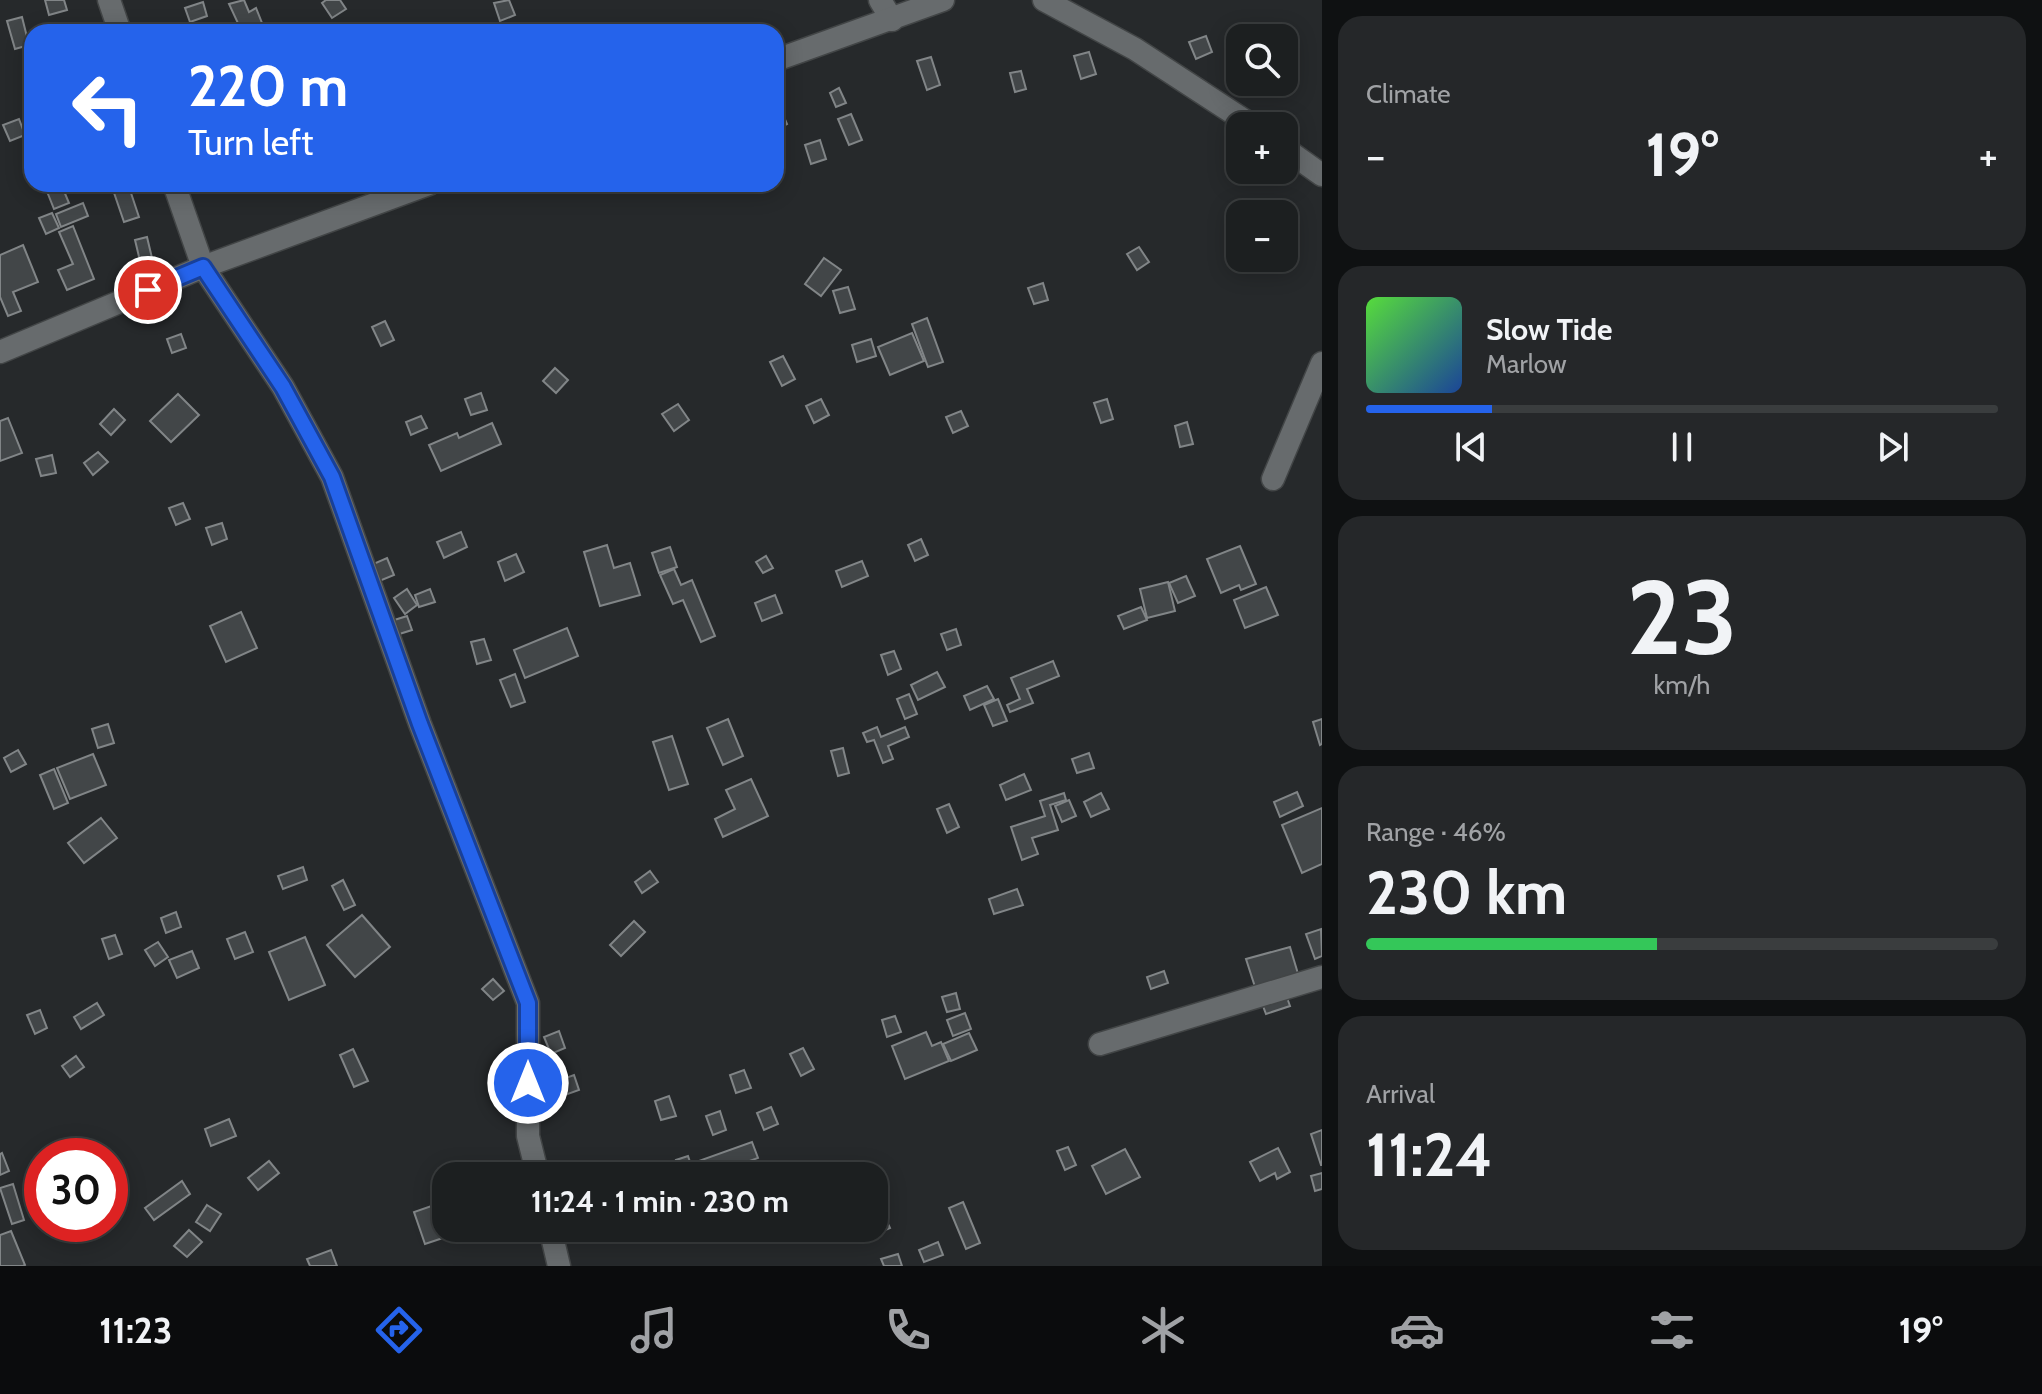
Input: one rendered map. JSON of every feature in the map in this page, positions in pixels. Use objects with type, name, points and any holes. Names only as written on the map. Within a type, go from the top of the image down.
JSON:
[{"type":"street","points":[[109,0],[117,24]]},
{"type":"street","points":[[880,0],[892,20]]},
{"type":"street","points":[[784,57],[943,0]]},
{"type":"street","points":[[1044,0],[1135,49],[1232,112]]},
{"type":"street","points":[[1298,158],[1322,175]]},
{"type":"street","points":[[177,192],[203,267],[283,387],[332,477],[420,724],[528,1003],[528,1136],[534,1162]]},
{"type":"street","points":[[0,352],[203,267],[407,192]]},
{"type":"street","points":[[1273,479],[1322,363]]},
{"type":"street","points":[[1100,1044],[1322,977]]},
{"type":"street","points":[[553,1242],[559,1266]]},
{"type":"building","points":[[45,0],[64,0],[67,10],[49,15]]},
{"type":"building","points":[[244,0],[249,12],[256,8],[262,24],[238,24],[229,4]]},
{"type":"building","points":[[340,0],[346,9],[332,18],[322,3]]},
{"type":"building","points":[[509,0],[515,15],[500,21],[494,3]]},
{"type":"building","points":[[203,2],[207,16],[190,22],[185,8]]},
{"type":"building","points":[[22,17],[24,46],[15,49],[7,21]]},
{"type":"building","points":[[1206,36],[1212,52],[1196,59],[1189,42]]},
{"type":"building","points":[[1089,52],[1096,74],[1081,79],[1074,56]]},
{"type":"building","points":[[931,57],[940,85],[927,90],[917,61]]},
{"type":"building","points":[[1021,71],[1026,89],[1015,92],[1010,73]]},
{"type":"building","points":[[839,88],[846,103],[836,107],[830,93]]},
{"type":"building","points":[[851,114],[862,140],[849,145],[838,119]]},
{"type":"building","points":[[19,119],[24,135],[10,141],[3,125]]},
{"type":"building","points":[[820,140],[826,159],[811,164],[805,145]]},
{"type":"building","points":[[47,192],[64,192],[69,203],[54,209]]},
{"type":"building","points":[[114,192],[131,192],[139,217],[124,222]]},
{"type":"building","points":[[83,203],[88,216],[61,227],[56,214]]},
{"type":"building","points":[[52,213],[59,228],[46,234],[39,218]]},
{"type":"building","points":[[73,226],[94,279],[67,290],[58,270],[73,264],[59,232]]},
{"type":"building","points":[[147,237],[152,258],[140,261],[135,240]]},
{"type":"building","points":[[23,245],[38,282],[13,292],[21,311],[8,316],[0,297],[0,255]]},
{"type":"building","points":[[1139,247],[1149,262],[1137,270],[1127,254]]},
{"type":"building","points":[[824,258],[841,270],[821,296],[805,284]]},
{"type":"building","points":[[1043,283],[1048,300],[1034,304],[1028,288]]},
{"type":"building","points":[[848,287],[855,309],[840,313],[833,291]]},
{"type":"building","points":[[927,318],[943,362],[928,367],[912,324]]},
{"type":"building","points":[[385,321],[394,340],[381,346],[372,327]]},
{"type":"building","points":[[912,333],[924,361],[890,375],[878,347]]},
{"type":"building","points":[[181,334],[186,348],[172,353],[167,339]]},
{"type":"building","points":[[871,339],[876,356],[857,362],[852,345]]},
{"type":"building","points":[[783,356],[795,379],[782,386],[770,362]]},
{"type":"building","points":[[555,368],[568,380],[556,393],[543,381]]},
{"type":"building","points":[[481,393],[487,410],[471,415],[465,399]]},
{"type":"building","points":[[178,394],[199,415],[171,442],[150,421]]},
{"type":"building","points":[[821,399],[829,415],[814,423],[806,406]]},
{"type":"building","points":[[1107,399],[1113,419],[1101,423],[1094,403]]},
{"type":"building","points":[[678,404],[689,420],[674,431],[662,414]]},
{"type":"building","points":[[114,409],[125,420],[111,435],[100,424]]},
{"type":"building","points":[[961,411],[968,426],[953,433],[946,417]]},
{"type":"building","points":[[421,416],[427,428],[411,435],[406,422]]},
{"type":"building","points":[[8,418],[22,453],[0,461],[0,421]]},
{"type":"building","points":[[1187,422],[1193,444],[1180,447],[1175,426]]},
{"type":"building","points":[[492,423],[501,444],[441,471],[429,445],[457,433],[459,438]]},
{"type":"building","points":[[98,452],[108,462],[93,475],[84,463]]},
{"type":"building","points":[[52,455],[56,473],[41,476],[36,459]]},
{"type":"building","points":[[183,503],[190,519],[176,525],[169,508]]},
{"type":"building","points":[[222,523],[227,539],[212,545],[206,528]]},
{"type":"building","points":[[461,532],[467,547],[444,558],[437,542]]},
{"type":"building","points":[[921,539],[928,555],[915,561],[908,545]]},
{"type":"building","points":[[607,545],[614,568],[630,563],[640,595],[600,606],[584,552]]},
{"type":"building","points":[[1240,546],[1256,584],[1241,590],[1239,585],[1221,593],[1207,559]]},
{"type":"building","points":[[670,547],[677,567],[659,573],[652,553]]},
{"type":"building","points":[[516,554],[524,572],[505,581],[498,562]]},
{"type":"building","points":[[766,556],[773,568],[763,573],[756,562]]},
{"type":"building","points":[[387,558],[394,575],[377,582],[371,565]]},
{"type":"building","points":[[862,561],[868,576],[842,587],[836,571]]},
{"type":"building","points":[[674,569],[681,585],[692,580],[715,636],[701,642],[683,600],[673,604],[660,575]]},
{"type":"building","points":[[1186,576],[1195,596],[1178,603],[1169,583]]},
{"type":"building","points":[[1168,582],[1175,611],[1147,618],[1140,589]]},
{"type":"building","points":[[1266,587],[1278,615],[1245,628],[1234,600]]},
{"type":"building","points":[[407,589],[417,605],[405,614],[394,598]]},
{"type":"building","points":[[430,589],[435,602],[419,607],[415,595]]},
{"type":"building","points":[[775,595],[782,613],[762,621],[755,603]]},
{"type":"building","points":[[1141,607],[1147,620],[1124,629],[1118,616]]},
{"type":"building","points":[[241,612],[257,648],[226,662],[210,626]]},
{"type":"building","points":[[407,616],[412,630],[393,636],[388,622]]},
{"type":"building","points":[[567,628],[578,656],[525,678],[514,650]]},
{"type":"building","points":[[956,629],[961,645],[947,650],[941,634]]},
{"type":"building","points":[[484,639],[491,660],[477,664],[471,642]]},
{"type":"building","points":[[894,651],[901,669],[888,675],[881,655]]},
{"type":"building","points":[[1053,661],[1059,676],[1027,689],[1033,703],[1010,712],[1007,705],[1020,699],[1011,678]]},
{"type":"building","points":[[937,672],[945,687],[918,700],[911,685]]},
{"type":"building","points":[[515,674],[525,702],[511,707],[500,680]]},
{"type":"building","points":[[987,686],[994,699],[970,710],[964,696]]},
{"type":"building","points":[[909,694],[917,714],[905,719],[897,699]]},
{"type":"building","points":[[998,699],[1007,721],[993,726],[984,705]]},
{"type":"building","points":[[728,719],[743,756],[723,765],[707,728]]},
{"type":"building","points":[[1322,719],[1322,744],[1320,745],[1313,722]]},
{"type":"building","points":[[108,724],[114,743],[98,748],[92,729]]},
{"type":"building","points":[[877,727],[881,737],[905,727],[909,737],[888,746],[893,759],[883,763],[874,740],[867,742],[863,733]]},
{"type":"building","points":[[672,736],[688,784],[669,790],[653,742]]},
{"type":"building","points":[[843,748],[849,773],[838,776],[831,751]]},
{"type":"building","points":[[18,750],[26,764],[11,772],[4,758]]},
{"type":"building","points":[[1089,753],[1094,768],[1077,773],[1072,759]]},
{"type":"building","points":[[93,754],[106,785],[70,799],[57,768]]},
{"type":"building","points":[[54,769],[68,803],[54,809],[40,775]]},
{"type":"building","points":[[1024,774],[1031,790],[1006,800],[1000,785]]},
{"type":"building","points":[[751,779],[768,816],[723,837],[715,819],[735,809],[726,790]]},
{"type":"building","points":[[1297,792],[1303,806],[1280,817],[1274,802]]},
{"type":"building","points":[[1064,793],[1066,800],[1050,805],[1058,830],[1032,838],[1038,854],[1022,860],[1011,827],[1045,816],[1040,801]]},
{"type":"building","points":[[1101,793],[1109,809],[1091,817],[1084,802]]},
{"type":"building","points":[[1069,800],[1076,816],[1062,822],[1055,806]]},
{"type":"building","points":[[949,804],[959,827],[947,833],[937,809]]},
{"type":"building","points":[[1322,808],[1322,864],[1302,873],[1282,825]]},
{"type":"building","points":[[101,818],[117,838],[84,863],[68,843]]},
{"type":"building","points":[[303,867],[307,880],[283,889],[278,876]]},
{"type":"building","points":[[650,871],[658,882],[642,893],[635,882]]},
{"type":"building","points":[[343,880],[355,905],[344,910],[332,886]]},
{"type":"building","points":[[1017,889],[1023,905],[994,914],[989,899]]},
{"type":"building","points":[[176,912],[181,927],[166,933],[161,918]]},
{"type":"building","points":[[362,915],[390,947],[355,977],[327,945]]},
{"type":"building","points":[[634,921],[645,932],[621,956],[610,945]]},
{"type":"building","points":[[1321,929],[1322,956],[1315,959],[1306,934]]},
{"type":"building","points":[[245,932],[253,952],[235,959],[227,939]]},
{"type":"building","points":[[115,935],[122,954],[109,959],[102,939]]},
{"type":"building","points":[[305,937],[325,985],[289,1000],[269,952]]},
{"type":"building","points":[[158,942],[168,957],[155,966],[145,950]]},
{"type":"building","points":[[1290,947],[1299,977],[1256,990],[1246,959]]},
{"type":"building","points":[[192,951],[199,968],[177,978],[169,960]]},
{"type":"building","points":[[1164,971],[1168,983],[1151,989],[1147,977]]},
{"type":"building","points":[[493,979],[504,991],[493,1000],[482,989]]},
{"type":"building","points":[[1284,989],[1290,1006],[1266,1014],[1260,998]]},
{"type":"building","points":[[956,993],[960,1009],[947,1012],[942,997]]},
{"type":"building","points":[[97,1003],[104,1015],[81,1029],[74,1017]]},
{"type":"building","points":[[40,1010],[47,1028],[35,1034],[27,1015]]},
{"type":"building","points":[[965,1013],[971,1029],[953,1036],[947,1020]]},
{"type":"building","points":[[895,1016],[901,1032],[887,1037],[882,1020]]},
{"type":"building","points":[[559,1031],[565,1048],[551,1054],[544,1037]]},
{"type":"building","points":[[926,1032],[932,1046],[941,1042],[949,1061],[905,1079],[892,1046]]},
{"type":"building","points":[[969,1033],[977,1050],[951,1061],[943,1044]]},
{"type":"building","points":[[803,1048],[814,1069],[801,1076],[790,1054]]},
{"type":"building","points":[[353,1049],[368,1081],[354,1087],[340,1055]]},
{"type":"building","points":[[76,1056],[84,1067],[70,1077],[62,1066]]},
{"type":"building","points":[[744,1070],[751,1088],[736,1093],[730,1075]]},
{"type":"building","points":[[574,1075],[579,1090],[565,1095],[560,1080]]},
{"type":"building","points":[[669,1096],[676,1116],[661,1120],[655,1101]]},
{"type":"building","points":[[771,1107],[778,1124],[764,1130],[757,1113]]},
{"type":"building","points":[[720,1111],[726,1130],[713,1135],[706,1116]]},
{"type":"building","points":[[229,1119],[236,1136],[211,1146],[205,1129]]},
{"type":"building","points":[[1322,1130],[1322,1165],[1321,1165],[1311,1134]]},
{"type":"building","points":[[752,1142],[758,1158],[747,1162],[696,1162]]},
{"type":"building","points":[[1068,1147],[1076,1165],[1065,1170],[1057,1151]]},
{"type":"building","points":[[1278,1148],[1290,1172],[1277,1179],[1275,1173],[1260,1181],[1250,1162]]},
{"type":"building","points":[[1125,1149],[1140,1177],[1106,1194],[1092,1166]]},
{"type":"building","points":[[0,1154],[9,1171],[0,1175]]},
{"type":"building","points":[[688,1156],[690,1162],[677,1162]]},
{"type":"building","points":[[269,1161],[279,1173],[258,1190],[248,1178]]},
{"type":"building","points":[[1322,1173],[1322,1189],[1315,1191],[1311,1176]]},
{"type":"building","points":[[182,1181],[190,1194],[154,1220],[145,1208]]},
{"type":"building","points":[[13,1184],[24,1220],[12,1224],[0,1188]]},
{"type":"building","points":[[963,1202],[980,1243],[966,1249],[949,1208]]},
{"type":"building","points":[[207,1205],[221,1214],[210,1231],[196,1222]]},
{"type":"building","points":[[432,1206],[432,1242],[425,1244],[414,1212]]},
{"type":"building","points":[[189,1230],[202,1242],[187,1257],[174,1246]]},
{"type":"building","points":[[11,1231],[23,1266],[0,1266],[0,1235]]},
{"type":"building","points":[[938,1242],[943,1255],[924,1262],[919,1250]]},
{"type":"building","points":[[331,1250],[337,1266],[310,1266],[307,1259]]},
{"type":"building","points":[[898,1254],[902,1266],[884,1266],[881,1259]]},
{"type":"route","points":[[148,290],[203,267],[283,387],[332,477],[420,724],[528,1003],[528,1083]]}]
